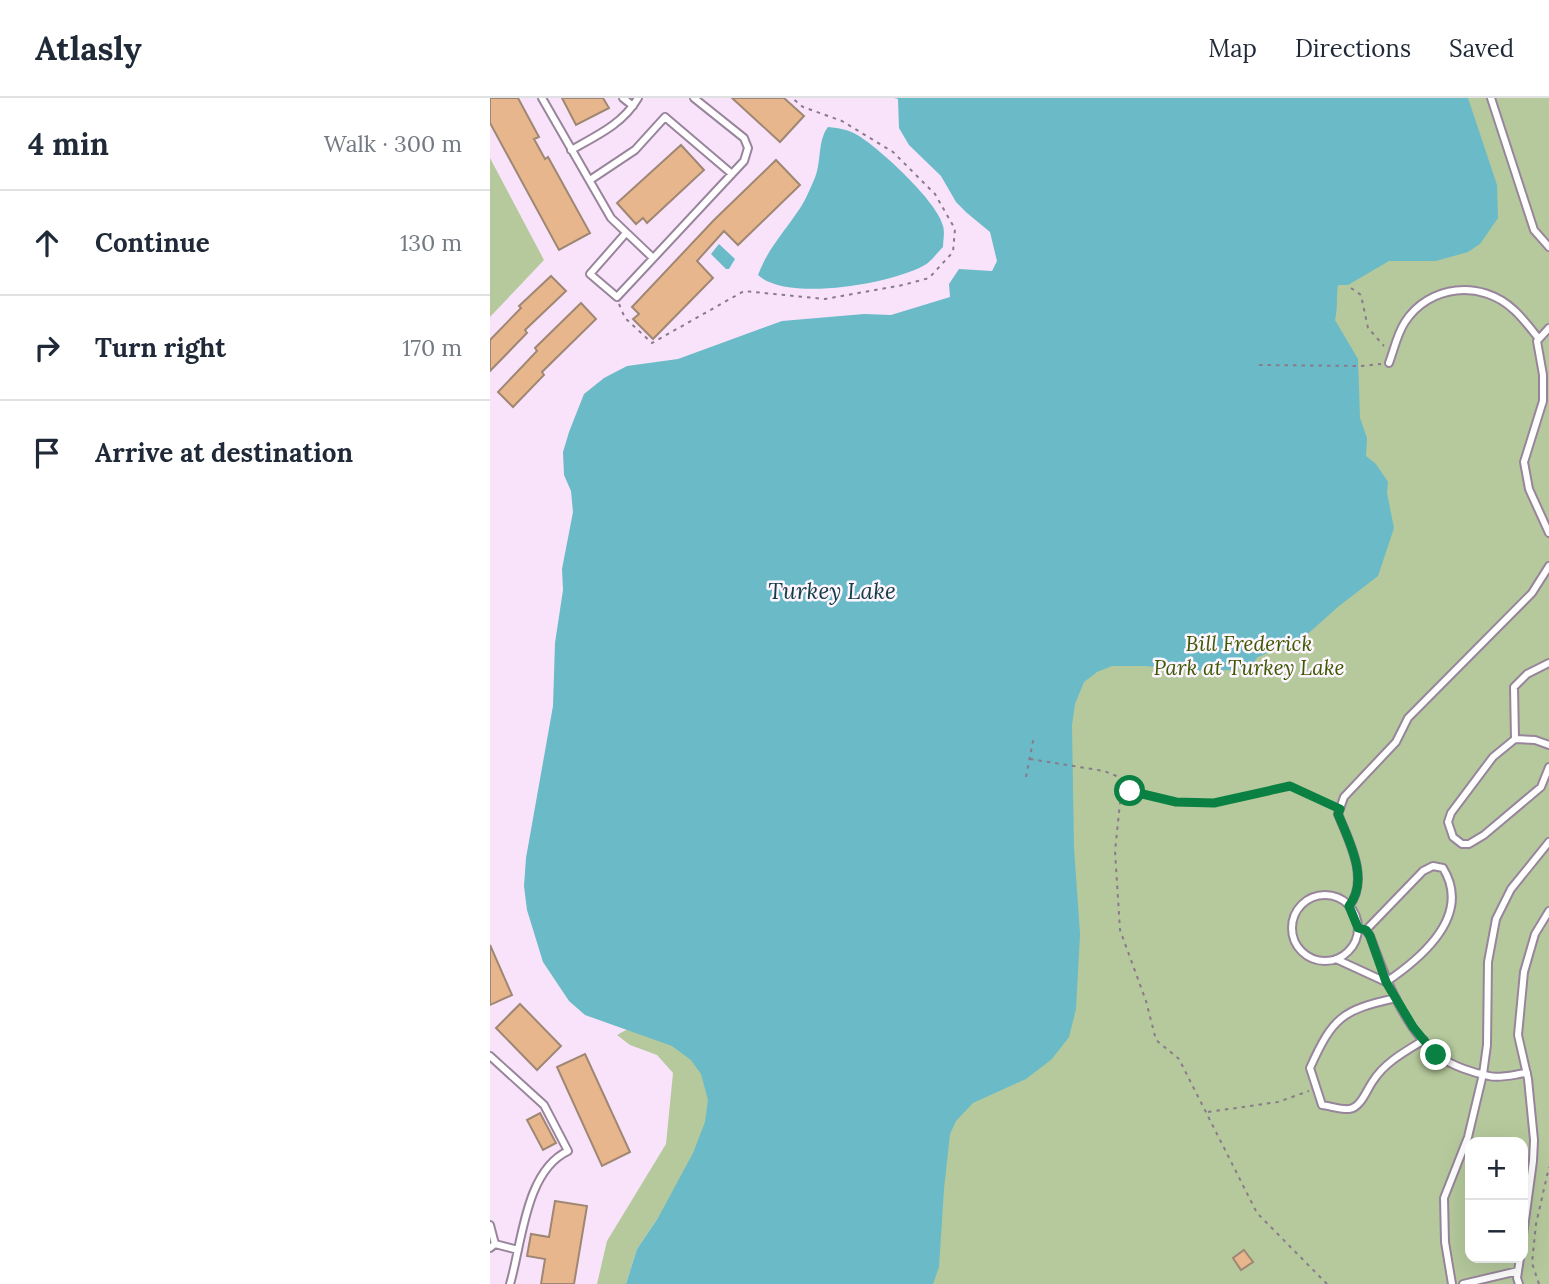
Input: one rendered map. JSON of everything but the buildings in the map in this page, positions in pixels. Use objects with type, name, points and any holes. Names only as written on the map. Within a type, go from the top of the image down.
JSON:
[{"type":"lane","points":[[542,98],[611,218],[653,258]]},
{"type":"lane","points":[[623,98],[633,106]]},
{"type":"lane","points":[[570,150],[614,125],[638,98]]},
{"type":"lane","points":[[626,233],[590,274],[617,297],[744,161],[748,148],[744,138],[694,98]]},
{"type":"lane","points":[[1491,98],[1534,230],[1549,247]]},
{"type":"lane","points":[[590,180],[635,150],[665,117],[732,174]]},
{"type":"lane","points":[[1389,363],[1404,324],[1414,311],[1432,296],[1450,290],[1471,290],[1496,298],[1513,308],[1539,339]]},
{"type":"lane","points":[[1549,328],[1539,339],[1543,401],[1524,462],[1529,489],[1549,533]]},
{"type":"lane","points":[[1349,906],[1356,896],[1357,868],[1338,814],[1344,797],[1395,742],[1408,718],[1532,593],[1549,566]]},
{"type":"lane","points":[[1515,739],[1514,687],[1527,674],[1549,663]]},
{"type":"lane","points":[[1549,745],[1535,740],[1515,739],[1493,757],[1451,813],[1448,822],[1453,837],[1462,844],[1469,844],[1484,835],[1541,788],[1549,767]]},
{"type":"lane","points":[[1452,1284],[1445,1242],[1444,1198],[1468,1137],[1483,1074],[1487,1045],[1489,962],[1496,919],[1511,889],[1549,842]]},
{"type":"lane","points":[[1336,960],[1350,950],[1362,929],[1423,871],[1433,866],[1443,868],[1451,881],[1451,912],[1433,941],[1406,968],[1386,982]]},
{"type":"lane","points":[[1386,982],[1336,960],[1307,957],[1297,947],[1292,934],[1292,923],[1298,907],[1314,896],[1325,894],[1342,900],[1349,906],[1362,929],[1370,936],[1386,982],[1413,1027],[1436,1055],[1490,1077],[1527,1073]]},
{"type":"lane","points":[[1527,1200],[1534,1140],[1527,1073],[1518,1035],[1524,972],[1535,934],[1549,911]]},
{"type":"lane","points":[[1396,998],[1349,1012],[1325,1035],[1310,1068],[1322,1105],[1349,1110],[1358,1105],[1383,1069],[1424,1040]]},
{"type":"lane","points":[[490,1056],[544,1105],[568,1151],[559,1155],[541,1178],[525,1218],[510,1284]]},
{"type":"lane","points":[[490,1225],[493,1246],[518,1250]]},
{"type":"lane","points":[[1519,1263],[1519,1284]]},
{"type":"lane","points":[[1463,1284],[1518,1271]]},
{"type":"path","points":[[617,297],[625,318],[652,343],[744,291],[825,299],[903,285],[929,278],[953,252],[955,229],[935,194],[893,152],[842,121],[803,107],[792,98]]},
{"type":"path","points":[[1259,365],[1361,366],[1389,363],[1388,351],[1368,328],[1362,295],[1350,288]]},
{"type":"path","points":[[1026,777],[1034,736]]},
{"type":"path","points":[[1030,759],[1104,771],[1119,777],[1130,791]]},
{"type":"path","points":[[1327,1284],[1257,1213],[1179,1059],[1156,1040],[1146,1001],[1120,930],[1115,851],[1121,793],[1130,791],[1176,802],[1214,803],[1290,786],[1340,809]]},
{"type":"path","points":[[1207,1112],[1278,1102],[1316,1088]]},
{"type":"path","points":[[1539,1284],[1532,1263],[1536,1224],[1549,1167]]},
{"type":"green space","name":"Bill Frederick Park at Turkey Lake","points":[[1355,98],[1549,98],[1549,1284],[671,1284],[658,1218],[637,1249],[626,1284],[597,1284],[607,1241],[666,1144],[673,1073],[657,1055],[630,1045],[617,1035],[998,825]]},
{"type":"green space","points":[[490,158],[544,260],[490,317]]},
{"type":"water","name":"Turkey Lake","points":[[894,98],[1468,98],[1497,185],[1498,218],[1480,244],[1468,252],[1436,261],[1389,261],[1348,285],[1338,285],[1335,320],[1358,359],[1360,418],[1367,438],[1366,456],[1376,464],[1388,482],[1387,493],[1394,528],[1378,576],[1302,639],[1258,657],[1250,666],[1206,671],[1112,666],[1097,672],[1084,682],[1075,704],[1072,725],[1074,848],[1080,934],[1076,1009],[1069,1037],[1052,1059],[1026,1079],[973,1103],[956,1121],[950,1134],[939,1267],[933,1284],[626,1284],[637,1249],[658,1218],[693,1153],[705,1122],[708,1100],[701,1074],[691,1060],[672,1046],[585,1015],[569,1001],[543,962],[527,910],[524,886],[526,858],[553,706],[555,643],[563,590],[562,569],[573,512],[571,491],[564,475],[563,452],[584,394],[604,378],[627,366],[678,359],[782,321],[864,314],[891,315],[950,297],[949,284],[959,269],[992,271],[997,261],[990,232],[956,202],[941,176],[909,145],[899,128],[898,99]]},
{"type":"water","points":[[828,127],[856,134],[907,177],[931,204],[943,226],[943,247],[926,265],[908,273],[864,284],[814,289],[791,288],[772,283],[758,275],[770,250],[808,193],[816,173],[822,139]]},
{"type":"water","points":[[719,244],[735,259],[729,269],[711,254]]},
{"type":"route","points":[[1130,791],[1176,802],[1214,803],[1290,786],[1340,809],[1338,814],[1357,868],[1356,896],[1349,906],[1358,928],[1366,930],[1370,936],[1386,982],[1413,1027],[1436,1055]]}]
